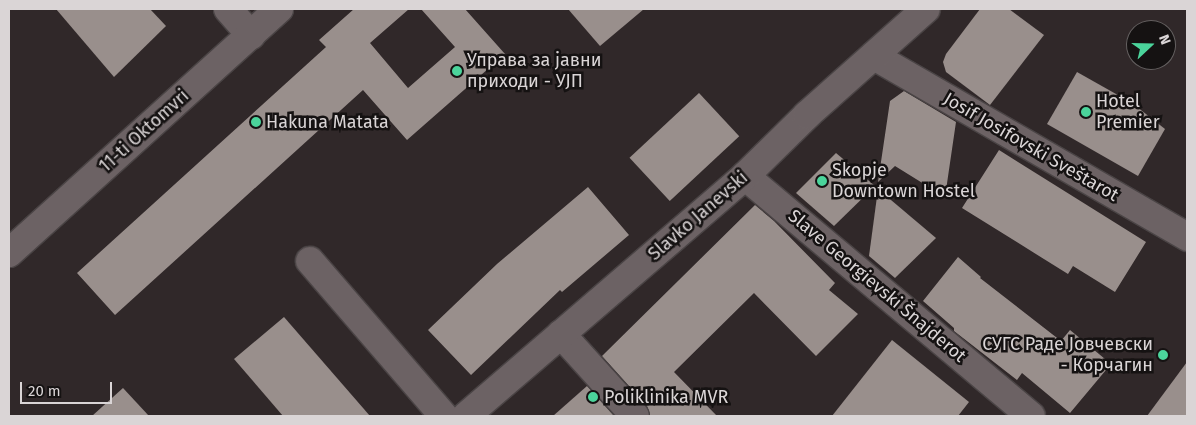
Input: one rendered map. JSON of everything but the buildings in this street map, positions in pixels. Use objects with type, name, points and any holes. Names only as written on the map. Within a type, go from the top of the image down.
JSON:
[{"type":"street","points":[[228,9],[251,35]]},
{"type":"street","name":"11-ti Oktomvri","points":[[9,253],[279,9]]},
{"type":"street","name":"Slavko Janevski","points":[[466,416],[745,176],[803,110],[874,56],[926,9]]},
{"type":"street","name":"Josif Josifovski Sveštarot","points":[[874,56],[1187,237]]},
{"type":"street","name":"Slave Georgievski Šnajderot","points":[[745,176],[1031,416]]},
{"type":"street","points":[[310,261],[444,416]]},
{"type":"street","points":[[561,334],[635,416]]},
{"type":"place","name":"Управа за јавни приходи - УЈП","points":[[457,71]]},
{"type":"place","name":"Hotel Premier","points":[[1086,112]]},
{"type":"place","name":"Hakuna Matata","points":[[256,122]]},
{"type":"place","name":"Skopje Downtown Hostel","points":[[822,181]]},
{"type":"place","name":"СУГС Раде Јовчевски - Корчагин","points":[[1163,355]]},
{"type":"place","name":"Poliklinika MVR","points":[[593,397]]}]
